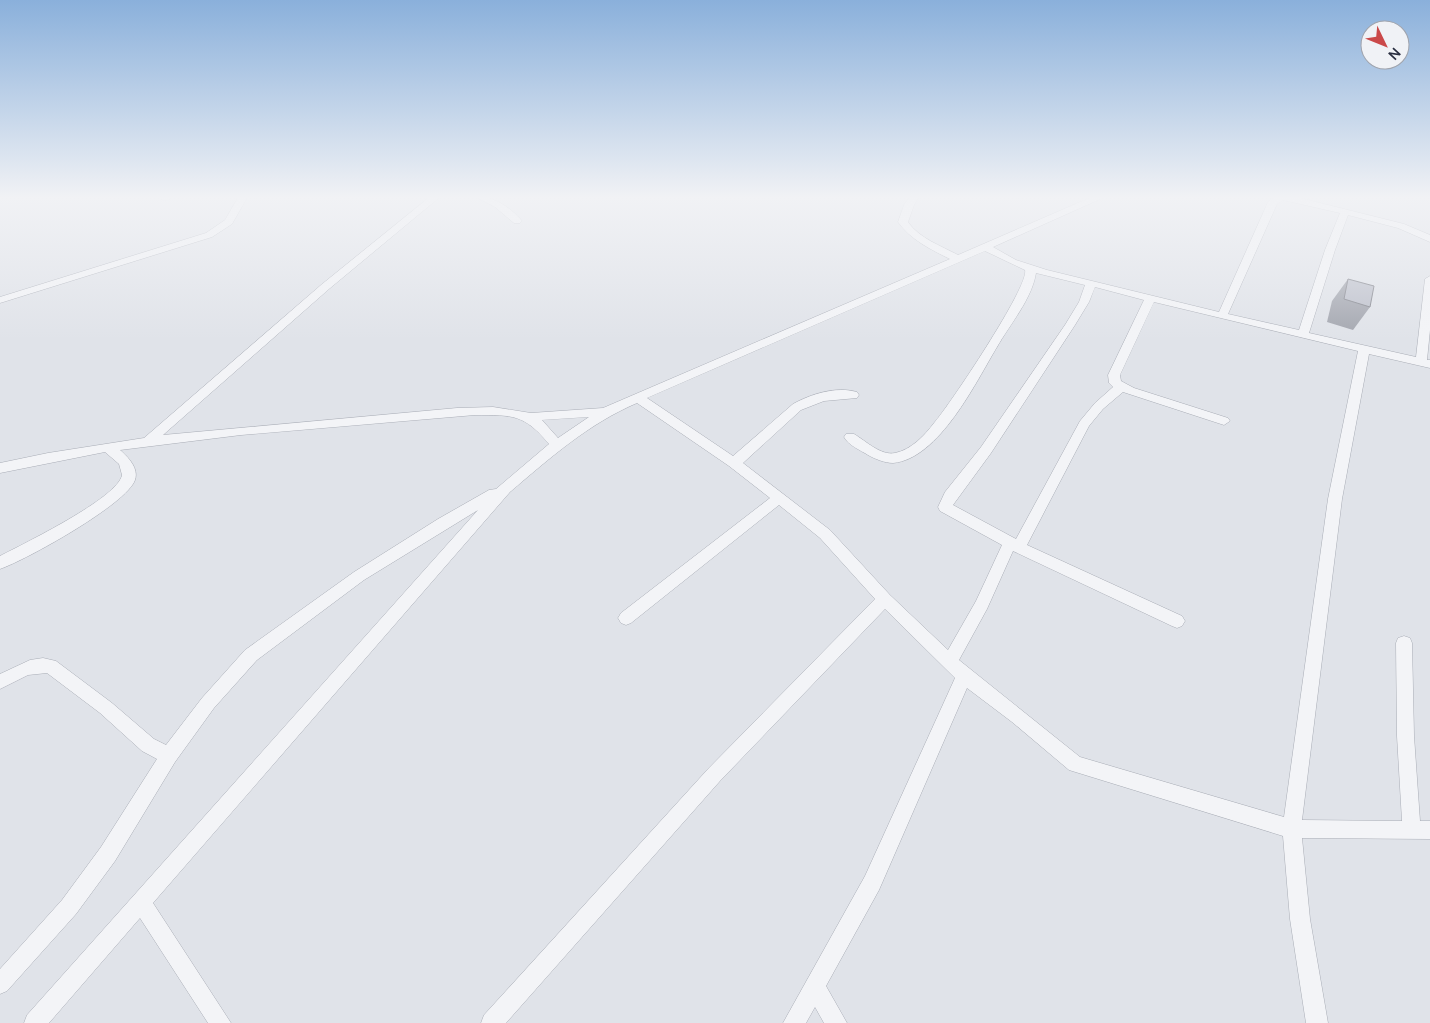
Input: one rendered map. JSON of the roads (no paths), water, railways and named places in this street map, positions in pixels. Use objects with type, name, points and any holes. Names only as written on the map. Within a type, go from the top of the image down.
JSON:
[{"type":"street","points":[[0,300],[181,244]]},
{"type":"street","points":[[148,441],[325,287],[378,244]]},
{"type":"street","points":[[930,244],[958,259]]},
{"type":"street","points":[[35,1023],[505,488],[557,445],[605,412],[993,244]]},
{"type":"street","points":[[1222,316],[1254,244]]},
{"type":"street","points":[[1303,335],[1332,244]]},
{"type":"street","points":[[985,247],[1000,257],[1028,267],[1150,299],[1426,363],[1430,279]]},
{"type":"street","points":[[850,437],[873,451],[892,458],[905,456],[920,446],[957,404],[1030,280],[1031,272],[1028,267]]},
{"type":"street","points":[[1090,283],[1077,315],[1042,369],[986,450],[945,504],[948,510],[1014,545],[1177,621]]},
{"type":"street","points":[[1150,299],[1114,375],[1115,383],[1121,387],[1224,421]]},
{"type":"street","points":[[1317,1023],[1300,918],[1292,829],[1335,499],[1364,349]]},
{"type":"street","points":[[950,661],[1084,424],[1099,406],[1121,387]]},
{"type":"street","points":[[734,463],[797,407],[809,400],[824,395],[853,395]]},
{"type":"street","points":[[638,398],[734,463],[825,534],[885,599],[964,676],[1018,716],[1075,764],[1292,829],[1430,830]]},
{"type":"street","points":[[0,468],[56,455],[148,441],[469,412],[517,413],[531,417],[605,412]]},
{"type":"street","points":[[531,417],[557,445]]},
{"type":"street","points":[[0,563],[86,515],[118,494],[128,481],[128,473],[125,463],[107,446]]},
{"type":"street","points":[[0,984],[69,907],[108,854],[169,756],[208,703],[251,655],[359,576],[443,523],[505,488]]},
{"type":"street","points":[[626,618],[778,498]]},
{"type":"street","points":[[492,1023],[714,775],[885,599]]},
{"type":"street","points":[[1404,643],[1404,718],[1407,786],[1412,830]]},
{"type":"street","points":[[0,682],[39,664],[50,666],[106,708],[148,745],[169,756]]},
{"type":"street","points":[[794,1023],[872,883],[921,768],[964,676]]},
{"type":"street","points":[[141,901],[220,1023]]},
{"type":"street","points":[[815,987],[836,1023]]}]
